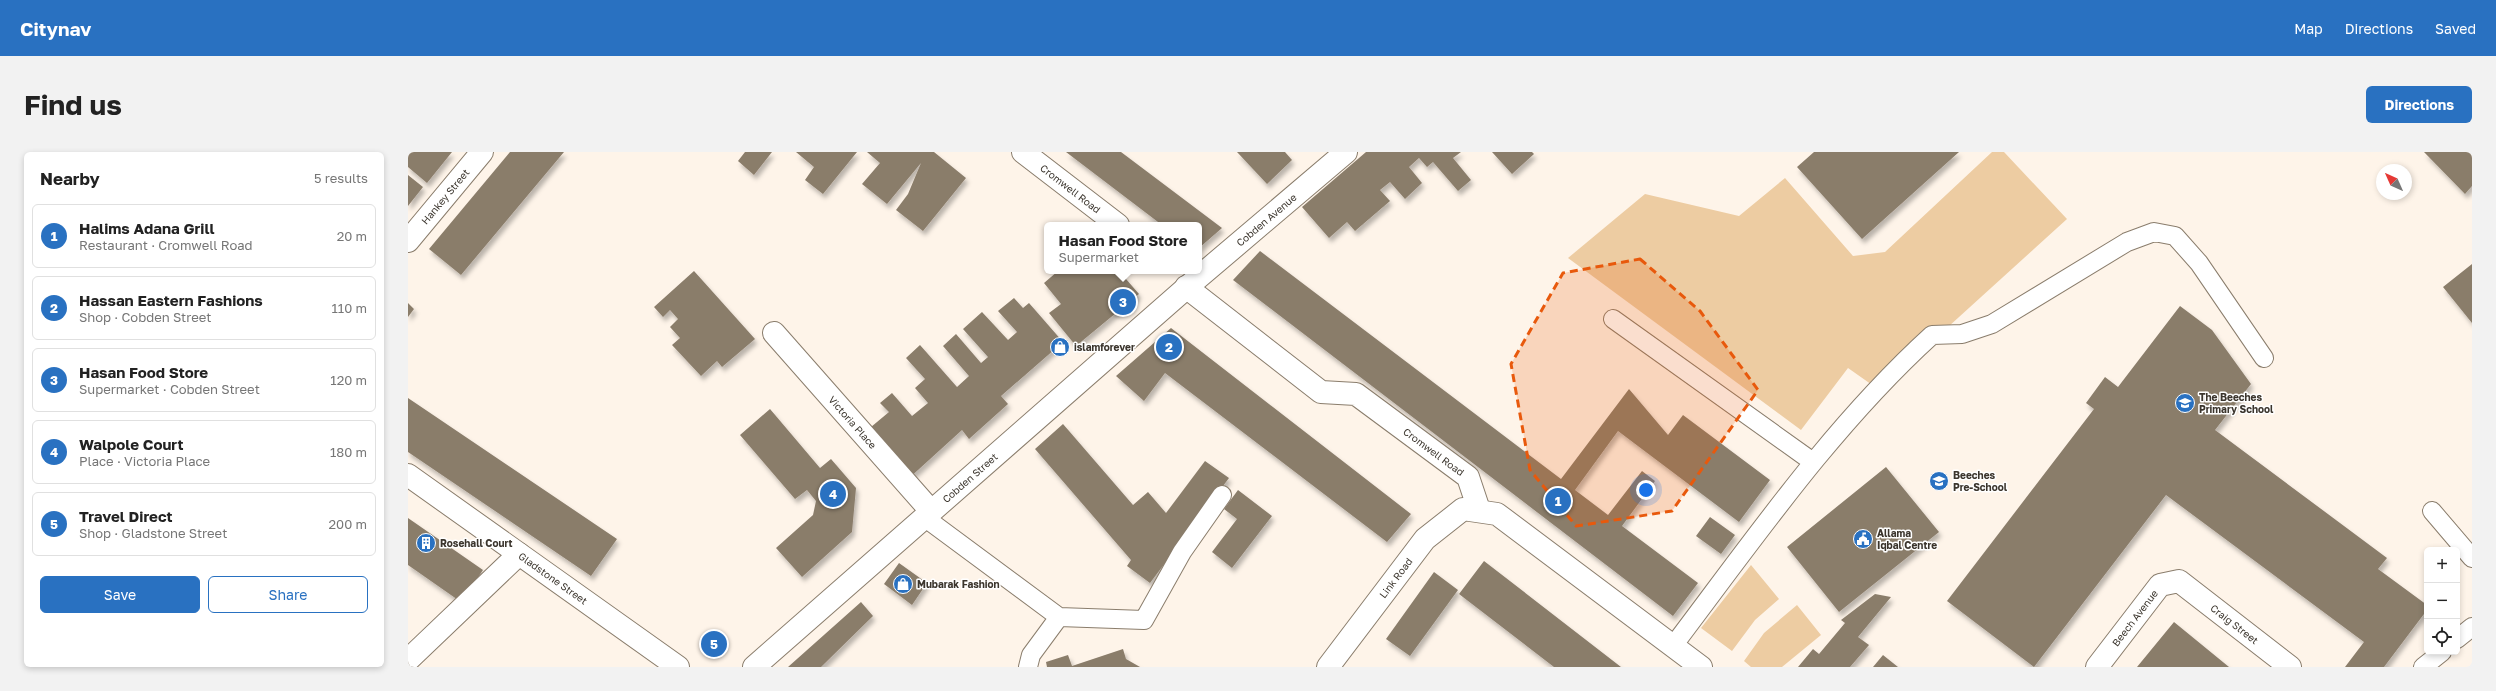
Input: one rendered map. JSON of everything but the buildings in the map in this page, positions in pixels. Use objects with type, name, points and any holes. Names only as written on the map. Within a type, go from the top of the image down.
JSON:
[{"type":"street","name":"Hankey Street","points":[[408,241],[482,152]]},
{"type":"street","name":"Cromwell Road","points":[[1023,152],[1114,222]]},
{"type":"street","name":"Cobden Avenue","points":[[1202,267],[1346,152]]},
{"type":"street","name":"Cromwell Road","points":[[1186,280],[1321,392],[1356,394],[1468,477],[1479,510]]},
{"type":"street","name":"Cobden Street","points":[[754,667],[928,514],[1186,280]]},
{"type":"street","name":"Victoria Place","points":[[774,333],[928,514]]},
{"type":"street","name":"Gladstone Street","points":[[408,475],[678,667]]},
{"type":"street","name":"Link Road","points":[[1328,667],[1425,540],[1464,509],[1479,510]]},
{"type":"street","points":[[1479,510],[1497,514],[1701,667]]},
{"type":"street","points":[[408,660],[519,554]]},
{"type":"street","name":"Beech Avenue","points":[[2097,667],[2160,585],[2179,581]]},
{"type":"street","name":"Craig Street","points":[[2179,581],[2290,667]]},
{"type":"lane","points":[[1672,646],[1813,462],[1882,382],[1932,335],[1962,334],[1992,324],[2126,242],[2154,232],[2175,236],[2200,263],[2264,358]]},
{"type":"lane","points":[[1613,319],[1813,462]]},
{"type":"lane","points":[[928,514],[1059,617],[1144,620],[1182,552],[1222,496]]},
{"type":"lane","points":[[2432,511],[2472,558]]},
{"type":"lane","points":[[1028,667],[1031,655],[1059,617]]},
{"type":"lane","points":[[2460,637],[2472,627]]},
{"type":"lane","points":[[2424,667],[2438,655]]},
{"type":"highlighted area","points":[[1640,259],[1700,311],[1758,390],[1672,511],[1576,526],[1530,470],[1511,364],[1563,273]]},
{"type":"shaded area","points":[[1992,152],[2004,152],[2067,219],[1948,327],[1885,394],[1848,368],[1801,430],[1568,258],[1645,194],[1739,216],[1785,178],[1853,256],[1885,252]]},
{"type":"shaded area","points":[[1751,565],[1779,599],[1755,620],[1732,651],[1701,628]]},
{"type":"shaded area","points":[[1797,605],[1821,635],[1782,667],[1751,667],[1744,661],[1764,633]]},
{"type":"place","name":"Hasan Food Store","points":[[1123,302]]},
{"type":"place","name":"islamforever","points":[[1060,347]]},
{"type":"place","name":"Hassan Eastern Fashions","points":[[1169,347]]},
{"type":"place","name":"The Beeches Primary School","points":[[2185,403]]},
{"type":"place","name":"Beeches Pre-School","points":[[1939,481]]},
{"type":"place","name":"Walpole Court","points":[[833,494]]},
{"type":"place","name":"Halims Adana Grill","points":[[1558,501]]},
{"type":"place","name":"Allama Iqbal Centre","points":[[1863,539]]},
{"type":"place","name":"Rosehall Court","points":[[426,543]]},
{"type":"place","name":"Mubarak Fashion","points":[[903,584]]},
{"type":"place","name":"Travel Direct","points":[[714,644]]}]
